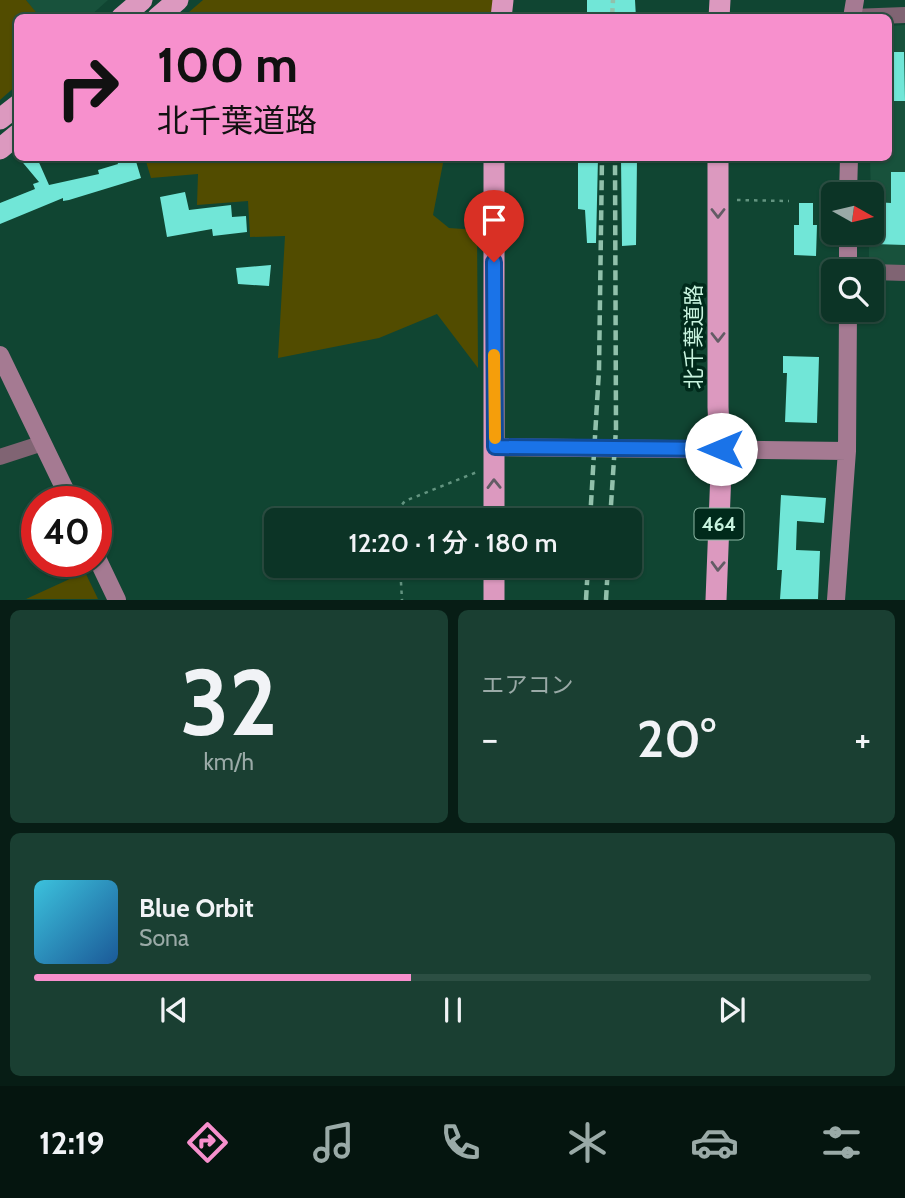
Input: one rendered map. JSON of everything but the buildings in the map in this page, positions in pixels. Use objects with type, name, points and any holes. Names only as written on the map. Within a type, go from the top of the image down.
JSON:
[{"type":"highway","points":[[126,14],[142,0]]},
{"type":"highway","points":[[162,14],[178,0]]},
{"type":"highway","points":[[0,119],[14,108]]},
{"type":"highway","points":[[0,149],[14,137]]},
{"type":"highway","points":[[494,161],[494,508]]},
{"type":"highway","name":"北千葉道路","points":[[716,600],[721,449],[718,407],[718,161]]},
{"type":"highway","points":[[494,578],[495,600]]},
{"type":"street","points":[[848,182],[849,161]]},
{"type":"street","points":[[884,273],[905,274]]},
{"type":"street","points":[[836,600],[847,451],[848,322]]},
{"type":"street","points":[[0,355],[63,486]]},
{"type":"street","points":[[0,457],[43,443]]},
{"type":"street","points":[[495,447],[847,451]]},
{"type":"street","points":[[106,577],[117,600]]},
{"type":"path","points":[[735,200],[789,201]]},
{"type":"path","points":[[399,508],[405,501],[473,472],[494,472]]},
{"type":"path","points":[[401,578],[402,600]]},
{"type":"shaded area","points":[[0,0],[26,0],[38,14],[14,14],[14,88],[0,100]]},
{"type":"shaded area","points":[[26,0],[108,0],[92,14],[37,14]]},
{"type":"shaded area","points":[[203,0],[495,0],[492,14],[187,14]]},
{"type":"shaded area","points":[[905,25],[905,267],[884,266],[884,259],[869,259],[869,245],[884,245],[884,182],[871,182],[870,161],[892,161],[892,26]]},
{"type":"shaded area","points":[[146,161],[443,161],[433,215],[449,228],[477,230],[478,368],[437,314],[379,338],[278,358],[285,236],[250,237],[248,201],[197,205],[198,174],[151,178]]},
{"type":"shaded area","points":[[74,577],[87,577],[98,599],[26,599]]},
{"type":"railway","points":[[612,14],[613,0]]},
{"type":"railway","points":[[591,508],[599,370],[602,161]]},
{"type":"railway","points":[[611,508],[616,429],[615,161]]},
{"type":"railway","points":[[586,600],[587,578]]},
{"type":"railway","points":[[606,600],[607,578]]},
{"type":"slow traffic","points":[[494,355],[495,438]]},
{"type":"route","points":[[494,262],[495,447],[721,449]]}]
